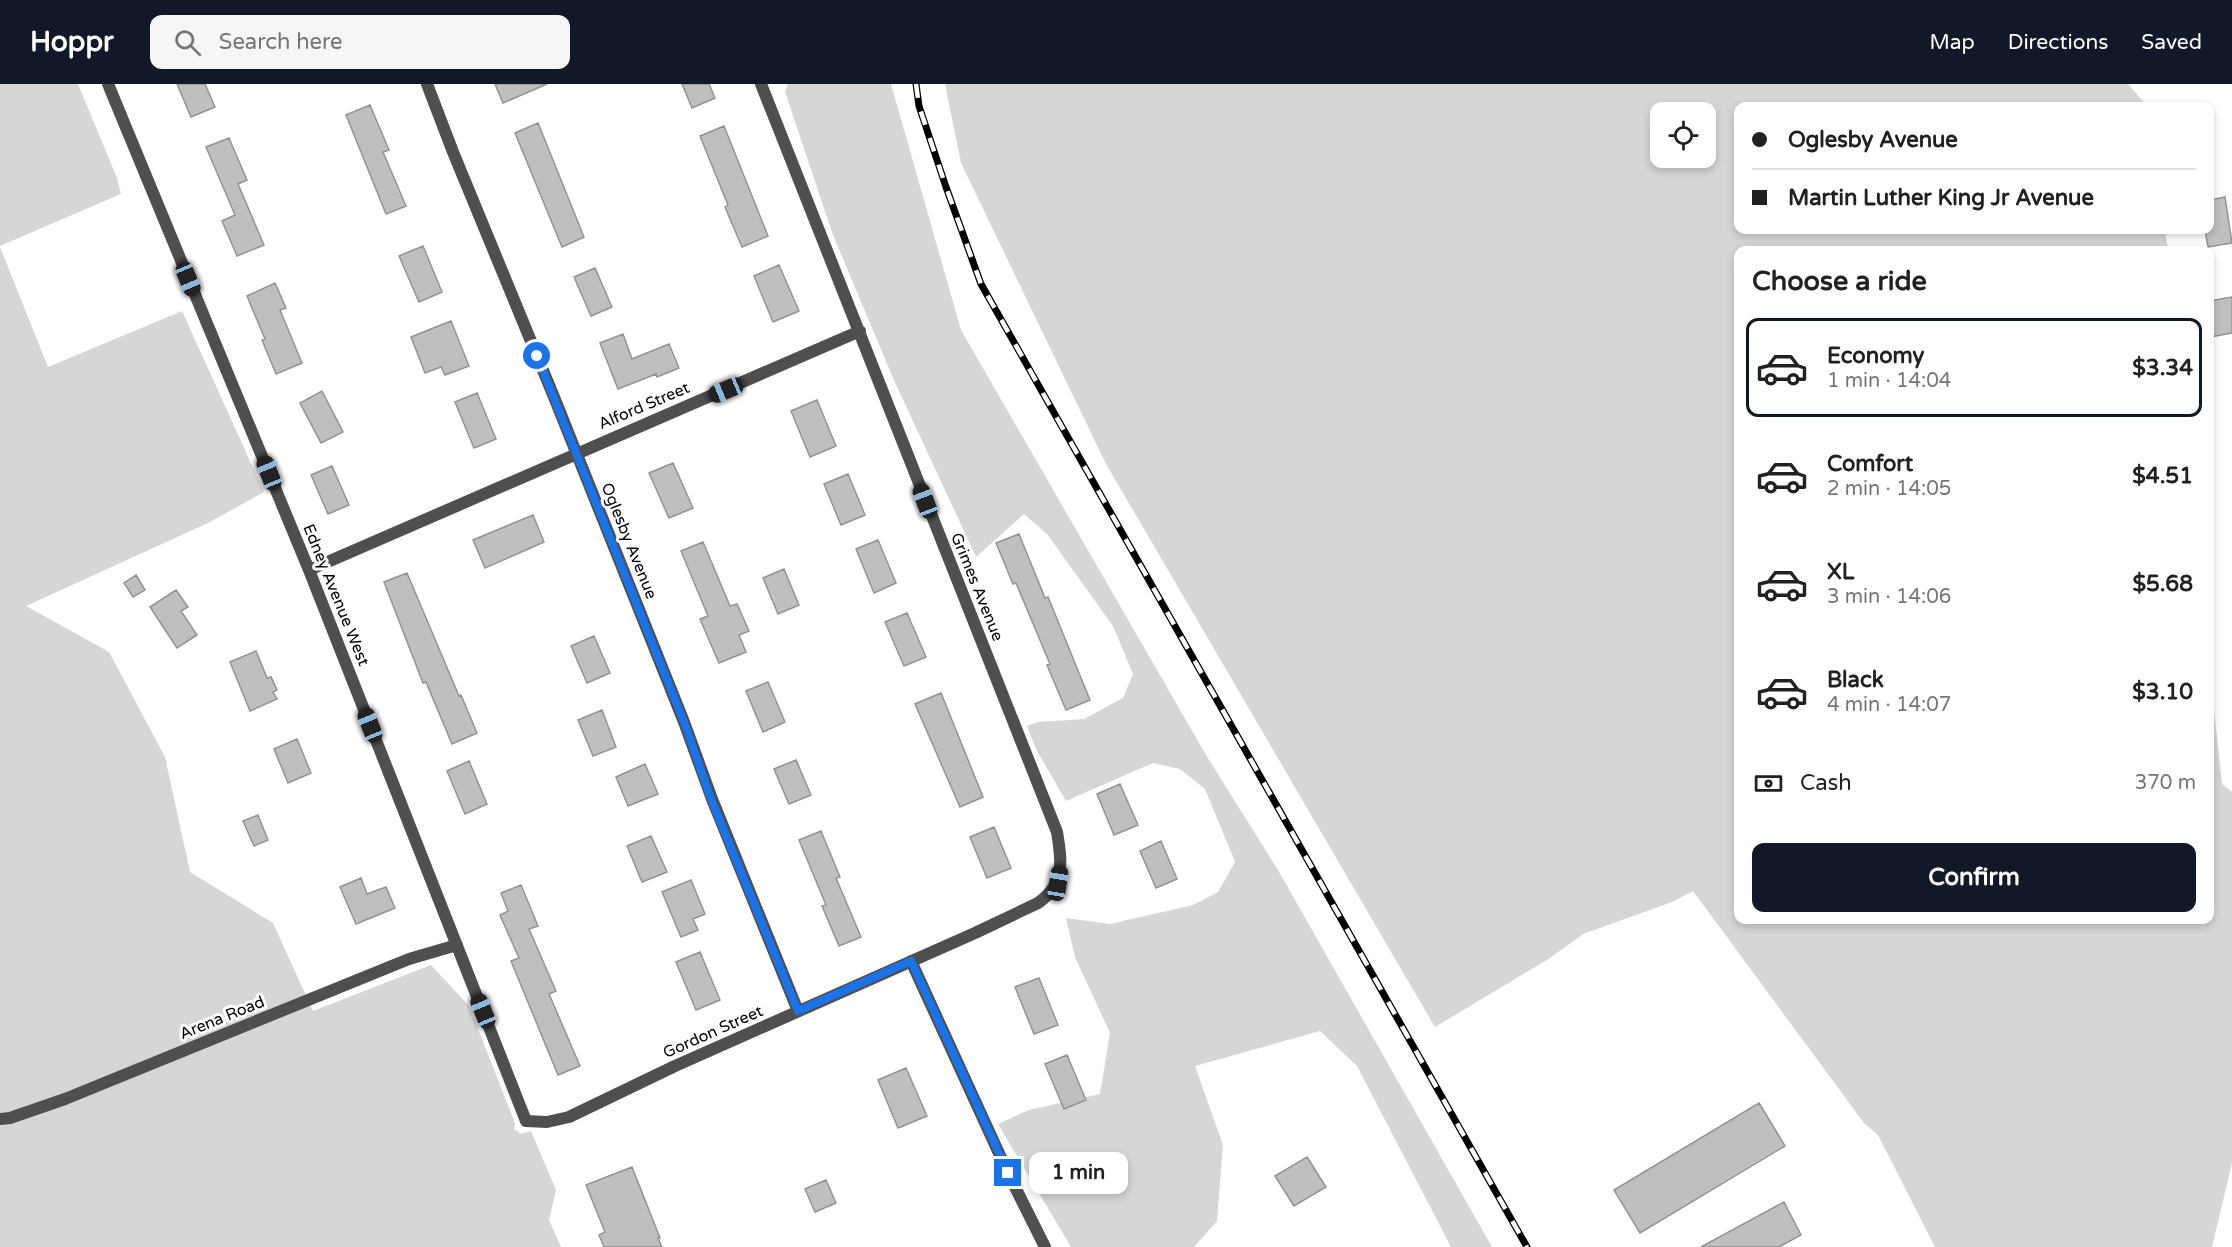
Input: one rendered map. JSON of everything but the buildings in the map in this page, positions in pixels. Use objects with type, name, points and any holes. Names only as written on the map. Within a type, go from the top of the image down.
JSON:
[{"type":"street","name":"Edney Avenue West","points":[[108,84],[309,570],[526,1121]]},
{"type":"street","name":"Oglesby Avenue","points":[[427,84],[684,722],[711,799],[798,1011]]},
{"type":"street","name":"Grimes Avenue","points":[[761,84],[1057,832],[1062,858],[1058,883],[1038,903],[911,961]]},
{"type":"street","name":"Alford Street","points":[[309,570],[576,452],[860,331]]},
{"type":"street","name":"Arena Road","points":[[0,1119],[10,1118],[65,1099],[409,959],[457,945]]},
{"type":"street","name":"Gordon Street","points":[[526,1121],[547,1122],[569,1117],[911,961]]},
{"type":"street","points":[[911,961],[1008,1173],[1045,1247]]},
{"type":"shaded area","points":[[0,84],[78,84],[117,178],[121,194],[0,246]]},
{"type":"shaded area","points":[[788,84],[891,84],[961,330],[1206,755],[1278,870],[1492,1247],[1451,1247],[1357,1066],[1320,1031],[1195,1066],[1223,1145],[1217,1221],[1194,1247],[1071,1247],[998,1124],[1029,1110],[1100,1094],[1110,1033],[1075,957],[1066,918],[1110,924],[1193,905],[1218,892],[1235,862],[1205,789],[1180,769],[1153,763],[1066,801],[1036,749],[1027,726],[1038,722],[1084,719],[1123,698],[1133,674],[1113,626],[1047,534],[1024,514],[976,557],[893,378],[833,235],[785,92]]},
{"type":"shaded area","points":[[945,84],[2128,84],[2144,102],[1734,102],[1734,234],[2166,234],[2167,246],[1734,246],[1734,924],[2214,924],[2214,711],[2222,784],[2232,792],[2232,1163],[2212,1247],[1935,1247],[1878,1135],[1864,1123],[1693,891],[1672,902],[1583,934],[1547,960],[1435,1027],[1106,464],[961,163]]},
{"type":"shaded area","points":[[0,247],[48,367],[182,311],[264,492],[208,523],[26,606],[109,652],[165,757],[190,872],[273,923],[313,1011],[431,965],[469,1006],[515,1123],[514,1130],[520,1134],[531,1131],[556,1190],[549,1220],[561,1247],[0,1247]]},
{"type":"railway","points":[[916,84],[919,106],[981,284],[1527,1247]]},
{"type":"route","points":[[537,356],[684,722],[711,799],[798,1011],[911,961],[1008,1173]]}]
